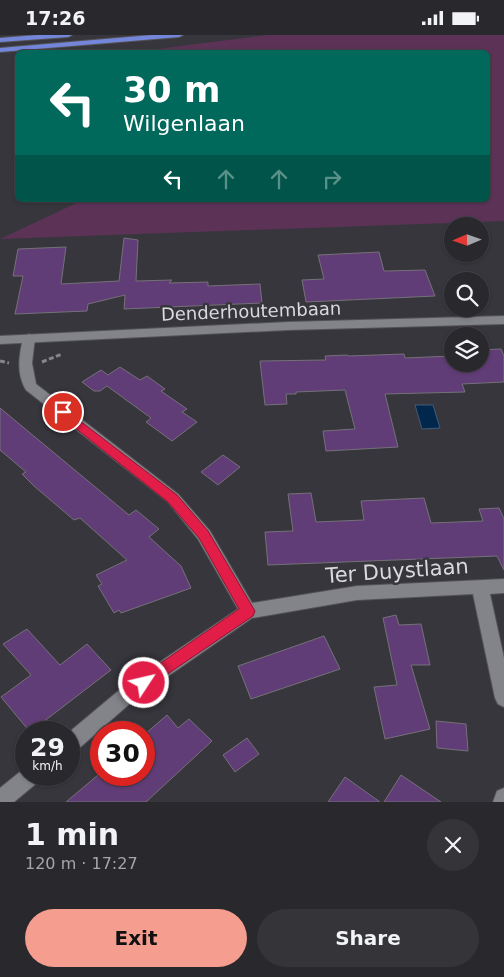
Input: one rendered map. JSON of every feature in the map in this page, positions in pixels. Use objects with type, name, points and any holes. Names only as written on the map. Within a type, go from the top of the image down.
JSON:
[{"type":"highway","points":[[0,40],[68,35]]},
{"type":"highway","points":[[0,50],[179,35]]},
{"type":"street","name":"Denderhoutembaan","points":[[0,340],[279,326],[504,320]]},
{"type":"street","points":[[29,338],[24,366],[31,387],[173,498],[204,535],[248,611]]},
{"type":"street","name":"Ter Duystlaan","points":[[80,735],[129,693],[248,611],[357,593],[480,589],[504,586]]},
{"type":"street","points":[[480,589],[504,698]]},
{"type":"street","points":[[0,801],[18,786]]},
{"type":"street","points":[[503,802],[504,798]]},
{"type":"shaded area","points":[[267,35],[504,35],[504,221],[489,222],[489,217],[444,217],[444,223],[0,239],[79,202],[490,202],[490,50],[149,50]]},
{"type":"water","points":[[415,405],[433,405],[440,428],[422,429]]},
{"type":"building","points":[[124,238],[138,240],[136,281],[172,280],[169,283],[208,282],[208,286],[260,284],[262,303],[124,309],[125,295],[88,304],[87,311],[15,314],[23,276],[13,276],[18,249],[66,247],[61,284],[119,281]]},
{"type":"building","points":[[379,252],[384,271],[425,270],[435,296],[306,302],[302,280],[324,279],[318,255]]},
{"type":"building","points":[[501,349],[504,356],[504,382],[462,384],[465,392],[385,394],[398,447],[326,451],[323,431],[355,429],[345,390],[296,392],[296,394],[286,394],[287,404],[265,405],[260,361],[326,360],[325,356],[404,354],[405,358],[444,356],[444,372],[489,372],[489,350]]},
{"type":"building","points":[[120,367],[140,380],[147,376],[165,389],[161,391],[187,409],[182,412],[197,422],[172,441],[146,422],[151,418],[107,386],[100,391],[94,391],[82,382],[101,370],[108,375]]},
{"type":"building","points":[[0,408],[129,515],[136,510],[159,529],[149,537],[181,566],[191,588],[121,613],[119,610],[114,613],[98,586],[102,584],[96,575],[127,560],[80,518],[74,520],[34,486],[22,474],[26,472],[0,450]]},
{"type":"building","points":[[223,455],[240,467],[218,485],[201,472]]},
{"type":"building","points":[[311,493],[316,522],[364,520],[361,501],[424,498],[431,523],[483,521],[479,509],[499,508],[504,519],[504,570],[497,556],[268,565],[265,532],[293,531],[288,494]]},
{"type":"building","points":[[396,615],[399,625],[421,624],[430,665],[411,665],[430,729],[385,739],[374,687],[397,685],[383,618]]},
{"type":"building","points":[[27,629],[60,665],[87,644],[111,670],[44,721],[21,721],[1,697],[31,675],[3,644]]},
{"type":"building","points":[[324,636],[340,669],[251,699],[238,666]]},
{"type":"building","points":[[167,715],[178,728],[189,719],[212,741],[146,802],[66,802],[90,782],[90,786],[155,786],[155,725]]},
{"type":"building","points":[[436,721],[466,724],[468,751],[437,748]]},
{"type":"building","points":[[247,738],[259,754],[235,772],[223,755]]},
{"type":"building","points":[[401,775],[441,802],[384,802]]},
{"type":"building","points":[[345,777],[380,802],[328,802]]},
{"type":"route","points":[[63,412],[173,498],[204,535],[248,611],[144,683]]}]
